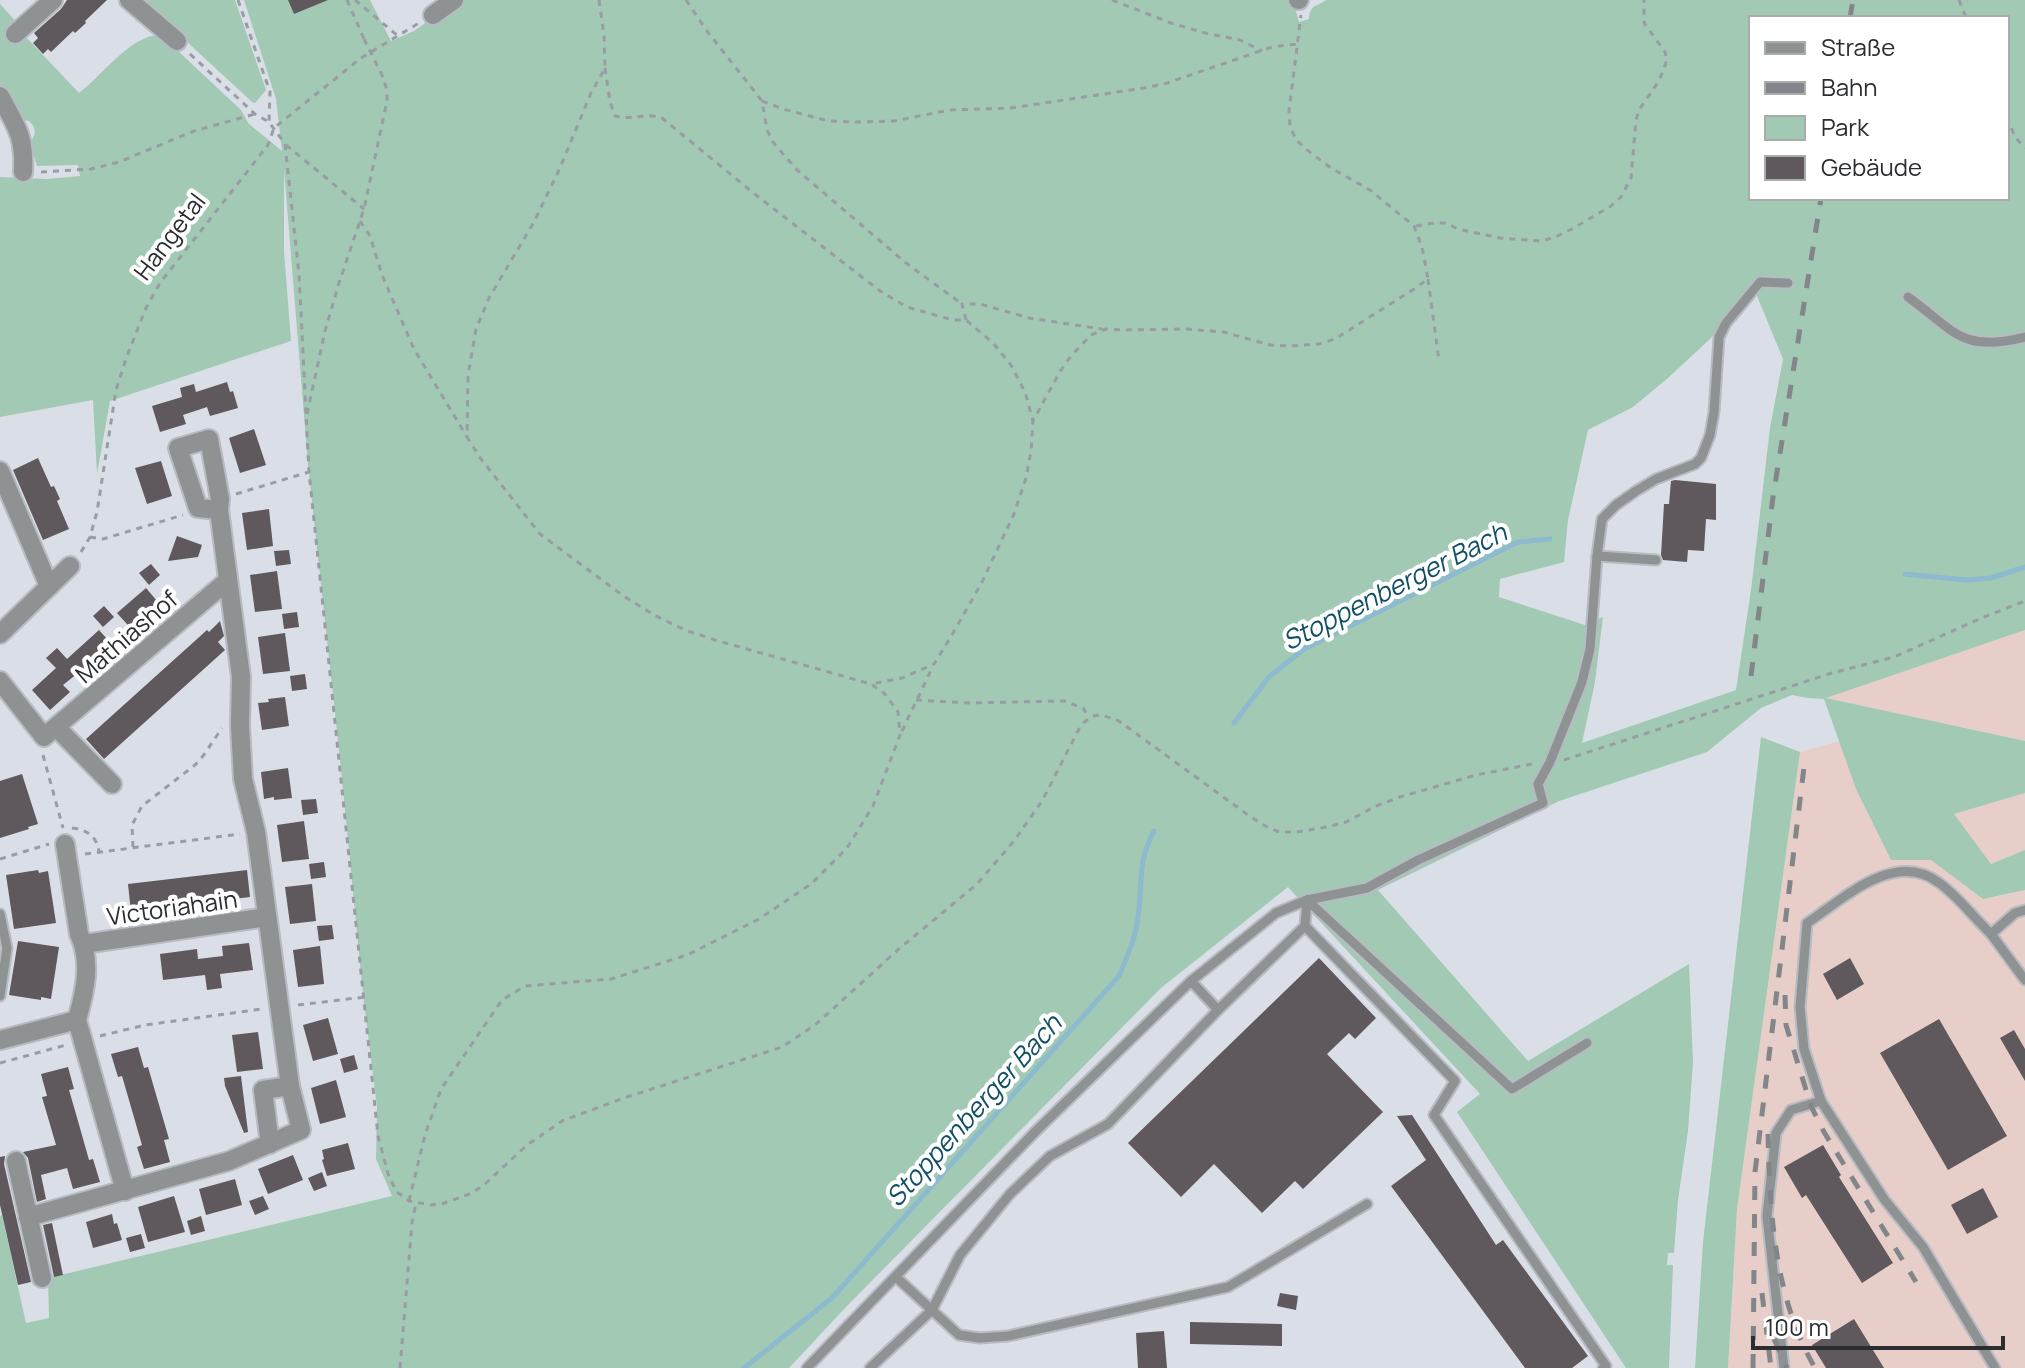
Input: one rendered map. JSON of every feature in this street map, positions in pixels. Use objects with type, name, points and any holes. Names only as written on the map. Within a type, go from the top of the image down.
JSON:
[{"type":"street","points":[[15,34],[53,0]]},
{"type":"street","points":[[129,0],[177,41]]},
{"type":"street","points":[[433,15],[454,0]]},
{"type":"street","points":[[0,96],[20,133],[24,149],[23,172]]},
{"type":"street","points":[[220,504],[198,508],[178,448],[209,439],[220,504],[241,677],[241,701]]},
{"type":"street","points":[[0,471],[49,586]]},
{"type":"street","points":[[0,634],[70,566]]},
{"type":"street","name":"Mathiashof","points":[[50,732],[227,581]]},
{"type":"street","points":[[0,681],[50,732],[112,784]]},
{"type":"street","name":"Victoriahain","points":[[28,1217],[229,1161],[301,1130],[290,1086],[256,832],[247,800],[240,751],[241,701]]},
{"type":"street","name":"Victoriahain","points":[[65,842],[79,934],[88,965],[77,1020],[125,1191]]},
{"type":"street","name":"Victoriahain","points":[[84,944],[267,917]]},
{"type":"street","points":[[0,1040],[77,1020]]},
{"type":"street","points":[[270,1144],[263,1090],[290,1086]]},
{"type":"street","points":[[16,1161],[42,1278]]},
{"type":"lane","points":[[807,1368],[1035,1132],[1191,981],[1276,913],[1307,900],[1367,888],[1418,860],[1543,803],[1538,784],[1582,682],[1590,649],[1602,519],[1616,505],[1656,479],[1695,464],[1701,458],[1710,435],[1714,412],[1719,337],[1726,323],[1760,282],[1788,283]]},
{"type":"lane","points":[[1908,297],[1943,326],[1965,339],[1984,344],[2025,337]]},
{"type":"lane","points":[[1597,556],[1656,560]]},
{"type":"lane","points":[[1995,1368],[1923,1247],[1884,1199],[1821,1101],[1804,1049],[1800,1007],[1807,923],[1866,883],[1890,873],[1916,871],[1940,883],[1991,934],[2025,980]]},
{"type":"lane","points":[[870,1368],[932,1310],[960,1255],[1010,1194],[1050,1156],[1108,1124],[1218,1010],[1305,926],[1307,900]]},
{"type":"lane","points":[[1307,900],[1512,1089],[1587,1043]]},
{"type":"lane","points":[[1991,934],[2015,913],[2025,910]]},
{"type":"lane","points":[[0,914],[7,948],[0,996]]},
{"type":"lane","points":[[1305,926],[1455,1081],[1434,1115],[1606,1366],[1603,1368]]},
{"type":"lane","points":[[1191,981],[1218,1010]]},
{"type":"lane","points":[[1784,1368],[1767,1216],[1776,1133],[1791,1110],[1821,1101]]},
{"type":"lane","points":[[896,1277],[959,1335],[980,1338],[1008,1336],[1228,1287],[1367,1204]]},
{"type":"path","points":[[238,0],[270,92],[269,122]]},
{"type":"path","points":[[306,417],[325,331],[364,209],[387,101],[382,75],[347,0]]},
{"type":"path","points":[[355,0],[398,36]]},
{"type":"path","points":[[599,0],[605,68],[611,110],[615,116],[645,114],[662,118],[880,291],[907,307],[953,320],[966,320]]},
{"type":"path","points":[[686,0],[762,101],[767,130],[773,142],[797,170],[906,263],[962,304],[980,304],[1029,318],[1106,329],[1223,332],[1270,345],[1290,346],[1319,344],[1335,339],[1428,279]]},
{"type":"path","points":[[1112,0],[1171,23],[1240,40],[1262,51]]},
{"type":"path","points":[[1298,0],[1302,19],[1289,111],[1290,126],[1296,140],[1312,154],[1370,190],[1414,226],[1428,279],[1439,361]]},
{"type":"path","points":[[1414,226],[1446,223],[1458,229],[1500,238],[1540,241],[1572,229],[1621,197],[1631,178],[1639,110],[1659,81],[1667,60],[1665,52],[1644,23],[1644,0]]},
{"type":"path","name":"Hangetal","points":[[70,566],[90,537],[97,512],[116,390],[146,308],[160,283],[268,145],[274,128],[361,58],[433,15]]},
{"type":"path","points":[[177,41],[255,114],[269,122],[285,144],[364,209]]},
{"type":"path","points":[[762,101],[829,121],[894,121],[950,110],[1011,108],[1144,88],[1262,51],[1297,44]]},
{"type":"path","points":[[467,437],[468,376],[476,329],[489,298],[547,195],[605,68]]},
{"type":"path","points":[[23,172],[74,171],[105,166],[194,131],[255,114]]},
{"type":"path","points":[[2009,122],[2015,137],[2025,148]]},
{"type":"path","points":[[285,144],[299,274],[309,472],[378,1136],[383,1160],[397,1192],[416,1203],[442,1204],[472,1193],[527,1145],[562,1121],[782,1047],[815,1025],[977,884],[1014,841],[1042,801],[1080,727],[1089,717],[1102,714],[1119,721],[1267,827],[1279,832],[1296,832],[1346,822],[1400,797],[1476,775],[1542,762],[1564,761],[1832,673],[1894,657],[2025,601]]},
{"type":"path","points":[[360,221],[370,236],[382,275],[414,349],[481,459],[540,534],[622,595],[685,630],[871,684],[892,701],[898,712],[900,735]]},
{"type":"path","points":[[409,1201],[425,1135],[441,1089],[502,1000],[525,986],[611,979],[687,955],[759,919],[811,884],[847,848],[873,806],[916,700],[981,584],[1014,514],[1031,451],[1033,421],[1025,392],[1011,365],[993,343],[966,320],[962,304]]},
{"type":"path","points":[[1033,421],[1071,356],[1091,335],[1106,329]]},
{"type":"path","points":[[220,504],[309,472]]},
{"type":"path","points":[[90,537],[103,539],[198,508]]},
{"type":"path","points":[[871,684],[902,678],[934,664]]},
{"type":"path","points":[[916,700],[970,703],[1064,701],[1083,708],[1089,717]]},
{"type":"path","points":[[133,847],[132,825],[142,806],[203,756],[241,701]]},
{"type":"path","points":[[50,732],[43,755],[65,842]]},
{"type":"path","points":[[0,859],[65,842],[81,829],[97,841],[99,851]]},
{"type":"path","points":[[65,842],[99,851],[256,832]]},
{"type":"path","points":[[0,1063],[145,1025],[365,997]]},
{"type":"path","points":[[400,1368],[416,1203]]},
{"type":"shaded area","points":[[2025,630],[2025,741],[1824,698]]},
{"type":"shaded area","points":[[1840,741],[1856,789],[1931,860],[1983,899],[2025,890],[2025,1368],[1728,1368],[1737,1209],[1800,752]]},
{"type":"shaded area","points":[[2025,793],[2025,850],[1991,864],[1954,814]]},
{"type":"green space","points":[[145,0],[235,0],[266,90],[255,103],[252,102]]},
{"type":"green space","points":[[244,0],[370,0],[391,41],[414,31],[457,0],[1293,0],[1299,22],[1309,19],[1312,8],[1326,0],[2025,0],[2025,630],[1826,698],[2025,741],[2025,793],[1954,814],[1991,864],[2025,850],[2025,890],[1983,899],[1931,860],[1891,860],[1856,789],[1824,699],[1792,695],[1761,708],[1707,752],[1559,801],[1378,890],[1528,1061],[1689,964],[1693,1062],[1674,1253],[1668,1253],[1667,1265],[1673,1265],[1669,1368],[1626,1368],[1457,1112],[1480,1094],[1288,887],[1161,988],[789,1368],[0,1368],[2,1215],[26,1323],[49,1318],[48,1278],[392,1196],[376,1159],[377,1107],[308,465],[284,169],[284,251],[291,341],[110,401],[97,474],[93,400],[0,417],[0,177],[47,179],[80,176],[78,165],[37,166],[30,142],[34,134],[33,126],[29,121],[19,119],[0,84],[0,4],[24,35],[79,93],[128,48],[139,41],[161,35],[241,110],[249,124],[282,151],[276,99]],"holes":[[[1743,293],[1757,296],[1783,359],[1770,428],[1736,690],[1582,743],[1595,682],[1603,617],[1585,625],[1499,597],[1500,579],[1564,562],[1568,520],[1588,430],[1633,407],[1668,378],[1711,338]]]},
{"type":"green space","points":[[1761,737],[1800,752],[1737,1209],[1728,1368],[1695,1368],[1703,1242]]},
{"type":"building","points":[[67,0],[107,0],[75,33],[73,31],[51,52],[48,49],[43,54],[33,43],[38,38],[34,33]]},
{"type":"building","points":[[288,0],[328,0],[294,14]]},
{"type":"building","points":[[227,382],[238,408],[210,416],[207,407],[183,415],[186,424],[160,432],[152,406],[182,397],[180,388],[194,384],[196,392]]},
{"type":"building","points":[[254,429],[266,465],[240,473],[229,438]]},
{"type":"building","points":[[38,458],[60,499],[57,501],[69,529],[43,540],[13,470]]},
{"type":"building","points":[[161,461],[172,496],[147,504],[135,468]]},
{"type":"building","points":[[1671,481],[1716,484],[1716,520],[1706,519],[1704,551],[1688,550],[1687,562],[1663,560],[1661,555],[1664,504],[1669,504]]},
{"type":"building","points":[[269,509],[273,546],[247,550],[242,513]]},
{"type":"building","points":[[177,536],[202,545],[198,557],[168,561]]},
{"type":"building","points":[[289,550],[291,564],[276,566],[274,551]]},
{"type":"building","points":[[151,564],[160,575],[149,585],[139,573]]},
{"type":"building","points":[[277,571],[282,609],[255,612],[250,575]]},
{"type":"building","points":[[146,588],[163,608],[135,633],[117,613]]},
{"type":"building","points":[[104,606],[114,617],[103,627],[93,616]]},
{"type":"building","points":[[297,612],[299,627],[284,629],[282,614]]},
{"type":"building","points":[[220,621],[224,636],[218,642],[225,650],[104,759],[86,739]]},
{"type":"building","points":[[99,630],[117,650],[89,675],[83,669],[63,685],[70,692],[50,710],[32,690],[56,668],[46,658],[57,648],[67,659]]},
{"type":"building","points":[[285,633],[290,671],[263,674],[258,637]]},
{"type":"building","points":[[305,674],[307,689],[292,691],[290,676]]},
{"type":"building","points":[[285,697],[289,726],[262,730],[258,703]]},
{"type":"building","points":[[288,768],[292,798],[264,799],[261,772]]},
{"type":"building","points":[[22,774],[38,824],[0,838],[0,781]]},
{"type":"building","points":[[316,799],[318,813],[303,815],[301,800]]},
{"type":"building","points":[[304,821],[309,859],[282,862],[277,825]]},
{"type":"building","points":[[324,862],[326,877],[311,879],[309,864]]},
{"type":"building","points":[[38,870],[39,873],[48,871],[56,923],[14,929],[6,875]]},
{"type":"building","points":[[247,870],[250,897],[131,912],[128,884]]},
{"type":"building","points":[[312,884],[316,921],[290,924],[285,887]]},
{"type":"building","points":[[332,925],[334,939],[319,941],[317,926]]},
{"type":"building","points":[[18,941],[59,947],[51,999],[9,995]]},
{"type":"building","points":[[249,943],[253,970],[220,974],[222,988],[207,990],[205,975],[163,980],[160,954],[197,949],[198,959],[223,956],[222,946]]},
{"type":"building","points":[[320,946],[324,984],[298,987],[293,950]]},
{"type":"building","points":[[1319,958],[1376,1018],[1355,1039],[1349,1033],[1327,1054],[1383,1112],[1303,1189],[1295,1181],[1262,1213],[1214,1164],[1181,1197],[1128,1143]]},
{"type":"building","points":[[1850,958],[1864,984],[1837,1000],[1823,974]]},
{"type":"building","points":[[328,1018],[338,1054],[313,1061],[303,1025]]},
{"type":"building","points":[[1939,1019],[2007,1136],[1948,1170],[1880,1053]]},
{"type":"building","points":[[2014,1030],[2025,1049],[2025,1081],[2000,1038]]},
{"type":"building","points":[[258,1032],[263,1069],[237,1072],[232,1035]]},
{"type":"building","points":[[138,1047],[144,1068],[148,1067],[169,1139],[164,1140],[170,1162],[144,1169],[137,1147],[142,1145],[122,1076],[118,1077],[111,1054]]},
{"type":"building","points":[[354,1055],[358,1069],[344,1073],[340,1059]]},
{"type":"building","points":[[68,1067],[74,1089],[69,1090],[89,1160],[93,1159],[100,1182],[73,1189],[67,1168],[41,1175],[46,1199],[37,1202],[28,1158],[23,1152],[56,1145],[42,1097],[47,1096],[41,1074]]},
{"type":"building","points":[[241,1076],[248,1132],[244,1133],[224,1078]]},
{"type":"building","points":[[336,1080],[346,1117],[320,1124],[311,1088]]},
{"type":"building","points":[[1412,1115],[1496,1245],[1503,1240],[1588,1356],[1572,1368],[1525,1368],[1391,1186],[1426,1160],[1397,1116]]},
{"type":"building","points":[[348,1143],[355,1169],[327,1176],[322,1150]]},
{"type":"building","points":[[1823,1145],[1841,1175],[1839,1177],[1893,1263],[1862,1283],[1806,1195],[1802,1198],[1784,1167]]},
{"type":"building","points":[[293,1155],[303,1180],[268,1194],[258,1169]]},
{"type":"building","points":[[5,1156],[4,1164],[31,1282],[18,1285],[0,1205],[0,1157]]},
{"type":"building","points":[[322,1172],[327,1186],[314,1191],[308,1178]]},
{"type":"building","points":[[235,1179],[242,1205],[206,1215],[199,1189]]},
{"type":"building","points":[[1983,1188],[1998,1217],[1967,1234],[1951,1205]]},
{"type":"building","points":[[174,1196],[185,1232],[148,1242],[138,1207]]},
{"type":"building","points":[[263,1196],[269,1209],[255,1215],[249,1201]]},
{"type":"building","points":[[112,1214],[122,1240],[93,1248],[86,1222]]},
{"type":"building","points":[[201,1216],[205,1231],[191,1235],[187,1221]]},
{"type":"building","points":[[52,1223],[63,1275],[54,1277],[43,1225]]},
{"type":"building","points":[[141,1234],[145,1248],[130,1252],[126,1238]]},
{"type":"building","points":[[1280,1293],[1298,1296],[1296,1310],[1277,1306]]},
{"type":"building","points":[[1854,1319],[1884,1368],[1826,1368],[1812,1345]]},
{"type":"building","points":[[1190,1322],[1282,1324],[1282,1346],[1190,1344]]},
{"type":"building","points":[[1164,1331],[1167,1368],[1138,1368],[1136,1333]]},
{"type":"waterway","name":"Stoppenberger Bach","points":[[1234,723],[1269,677],[1304,649],[1518,542],[1550,539]]},
{"type":"waterway","name":"Stoppenberger Bach","points":[[1905,574],[1966,580],[1991,578],[2025,567]]},
{"type":"waterway","name":"Stoppenberger Bach","points":[[744,1368],[832,1298],[1119,976],[1135,932],[1143,863],[1154,831]]},
{"type":"railway","points":[[1850,16],[1853,0]]},
{"type":"railway","points":[[1751,676],[1773,497],[1821,200]]},
{"type":"railway","points":[[1753,1368],[1755,1172],[1805,759]]},
{"type":"railway","points":[[1785,995],[1786,1025],[1811,1106],[1916,1282]]},
{"type":"railway","points":[[1768,1134],[1770,1195],[1783,1284],[1801,1341],[1815,1368]]},
{"type":"railway","points":[[1762,1293],[1771,1368]]},
{"type":"railway","points":[[1774,1339],[1787,1368]]}]
